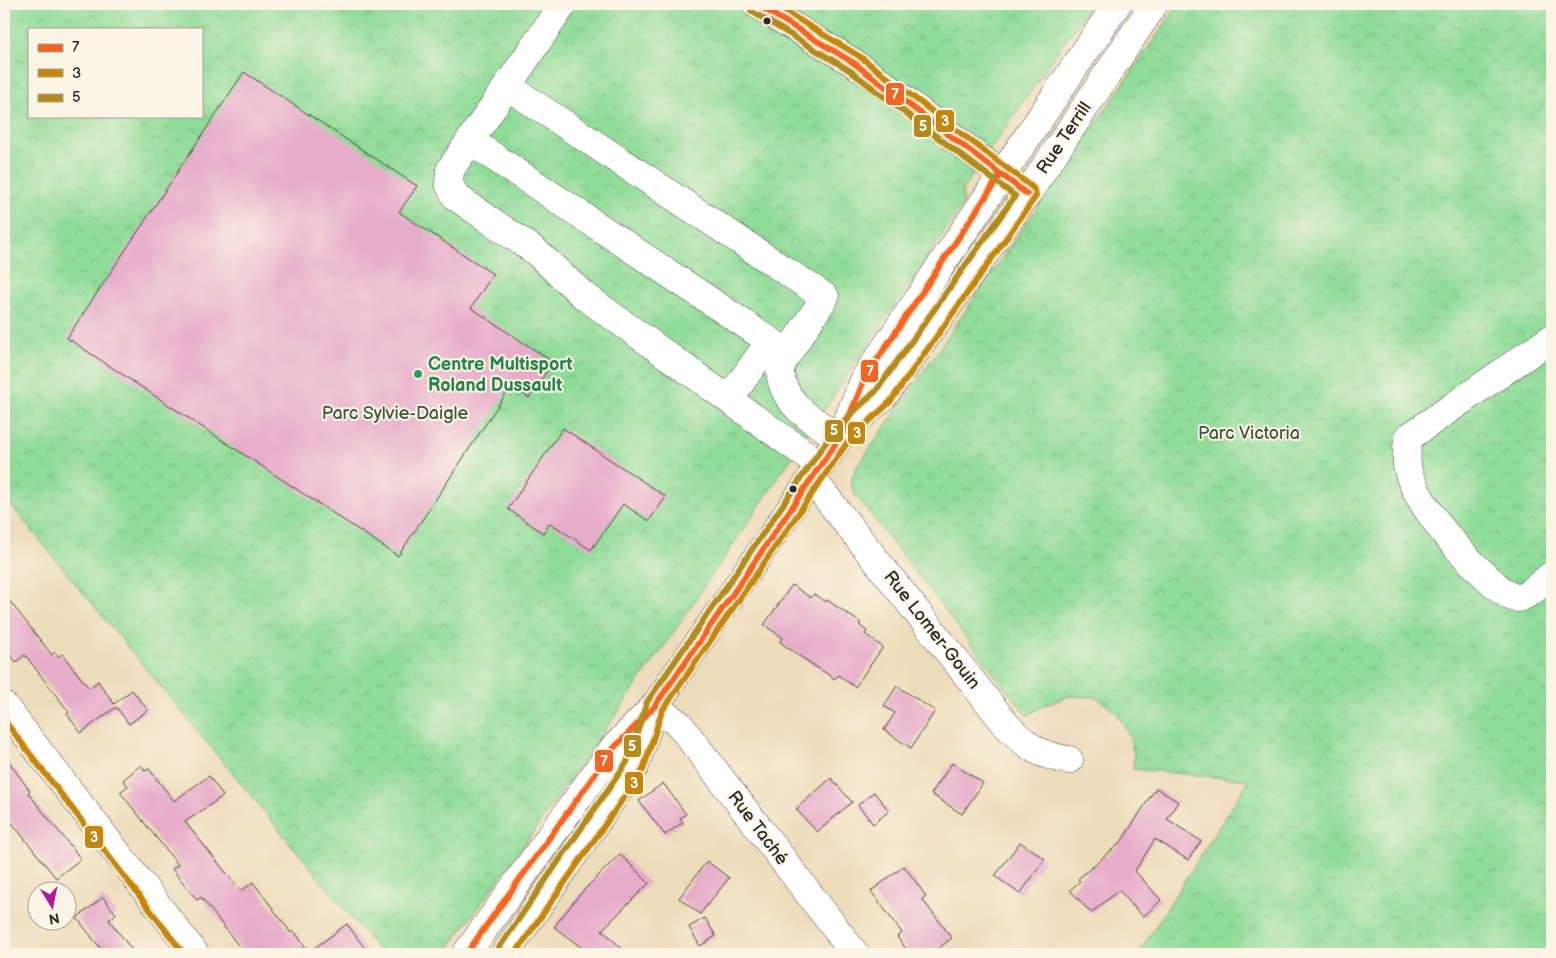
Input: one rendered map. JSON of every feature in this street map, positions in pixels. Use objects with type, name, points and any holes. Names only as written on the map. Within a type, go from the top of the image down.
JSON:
[{"type":"street","name":"Rue Lomer-Gouin","points":[[563,4],[450,170],[449,184],[456,197],[535,252],[582,295],[729,399],[816,472],[1008,727],[1034,749],[1048,756],[1069,760]]},
{"type":"street","points":[[756,4],[854,63],[1026,194]]},
{"type":"street","name":"Rue Terrill","points":[[466,954],[613,749],[654,707],[841,436],[865,378],[1117,4]]},
{"type":"street","name":"Rue Terrill","points":[[841,436],[883,397],[1026,194],[1154,4]]},
{"type":"street","points":[[507,86],[825,298],[729,399]]},
{"type":"street","points":[[470,141],[779,347]]},
{"type":"street","points":[[1552,338],[1409,437],[1405,461],[1412,482],[1433,518],[1466,559],[1506,593],[1517,598],[1526,594],[1552,575]]},
{"type":"street","points":[[779,347],[780,375],[784,390],[790,401],[803,412],[841,436]]},
{"type":"street","points":[[4,706],[195,954]]},
{"type":"street","name":"Rue Terrill","points":[[515,951],[635,766],[654,707]]},
{"type":"street","name":"Rue Taché","points":[[654,707],[679,724],[855,954]]},
{"type":"street","points":[[486,927],[515,951]]},
{"type":"green space","name":"Parc Sylvie-Daigle","points":[[4,4],[1091,4],[962,190],[963,203],[960,209],[662,649],[531,835],[444,954],[382,954],[4,497]]},
{"type":"green space","name":"Parc Victoria","points":[[1179,4],[1540,4],[1552,13],[1552,954],[1138,954],[1249,780],[1133,769],[1134,753],[1128,732],[1116,712],[1096,697],[1070,696],[1042,706],[1027,716],[855,494],[851,483],[855,470]]},
{"type":"building","points":[[244,72],[417,186],[399,212],[493,274],[471,308],[553,362],[529,398],[511,386],[398,556],[67,338]]},
{"type":"building","points":[[563,428],[666,497],[649,521],[623,504],[591,550],[550,523],[543,533],[508,509]]},
{"type":"building","points":[[792,585],[811,598],[814,594],[826,602],[827,600],[861,623],[859,625],[867,631],[865,634],[883,647],[855,687],[838,675],[835,679],[798,655],[780,642],[783,638],[764,625]]},
{"type":"building","points":[[4,594],[52,655],[55,652],[59,657],[62,654],[89,688],[98,681],[114,704],[132,690],[148,710],[129,724],[116,707],[81,733],[67,714],[69,712],[25,655],[16,662],[4,646]]},
{"type":"building","points":[[897,686],[935,711],[911,748],[884,730],[895,713],[884,706]]},
{"type":"building","points":[[4,755],[30,791],[28,793],[81,859],[56,878],[4,813]]},
{"type":"building","points":[[952,763],[983,783],[962,814],[931,794]]},
{"type":"building","points":[[141,765],[145,771],[149,769],[174,801],[209,776],[223,796],[185,822],[241,891],[253,882],[291,933],[294,931],[309,952],[347,924],[369,954],[245,954],[201,897],[197,900],[172,869],[178,865],[120,792],[128,786],[123,780]]},
{"type":"building","points":[[831,778],[852,802],[817,832],[796,809]]},
{"type":"building","points":[[663,783],[686,814],[680,818],[683,822],[665,835],[639,801]]},
{"type":"building","points":[[1156,788],[1178,802],[1167,819],[1201,841],[1188,860],[1155,839],[1135,871],[1161,900],[1143,917],[1119,890],[1091,913],[1070,890],[1080,881],[1078,879],[1121,842]]},
{"type":"building","points":[[874,792],[889,811],[873,824],[858,805]]},
{"type":"building","points":[[1020,842],[1045,859],[1020,894],[995,876]]},
{"type":"building","points":[[620,854],[649,883],[602,930],[628,954],[590,954],[554,927],[580,894]]},
{"type":"building","points":[[707,861],[729,878],[700,914],[679,898]]},
{"type":"building","points":[[904,866],[926,896],[922,899],[952,938],[931,954],[910,954],[897,937],[902,933],[871,891]]},
{"type":"building","points":[[103,897],[116,914],[109,920],[135,954],[105,954],[78,917]]},
{"type":"building","points":[[705,918],[716,936],[700,946],[689,927]]},
{"type":"transit line","name":"7","points":[[756,4],[854,63],[1027,194]]},
{"type":"transit line","name":"3","points":[[515,954],[643,770],[662,711],[849,440],[890,402],[1036,196],[1032,187],[859,56],[773,4]]},
{"type":"transit line","name":"5","points":[[498,949],[627,762],[647,702],[835,429],[876,391],[1015,196],[849,70],[751,11]]},
{"type":"transit line","name":"7","points":[[466,954],[613,749],[654,707],[734,592],[842,434],[865,378],[1001,174]]},
{"type":"transit line","name":"3","points":[[4,720],[184,954]]},
{"type":"place","name":"Centre Multisport Roland Dussault","points":[[418,374]]}]
